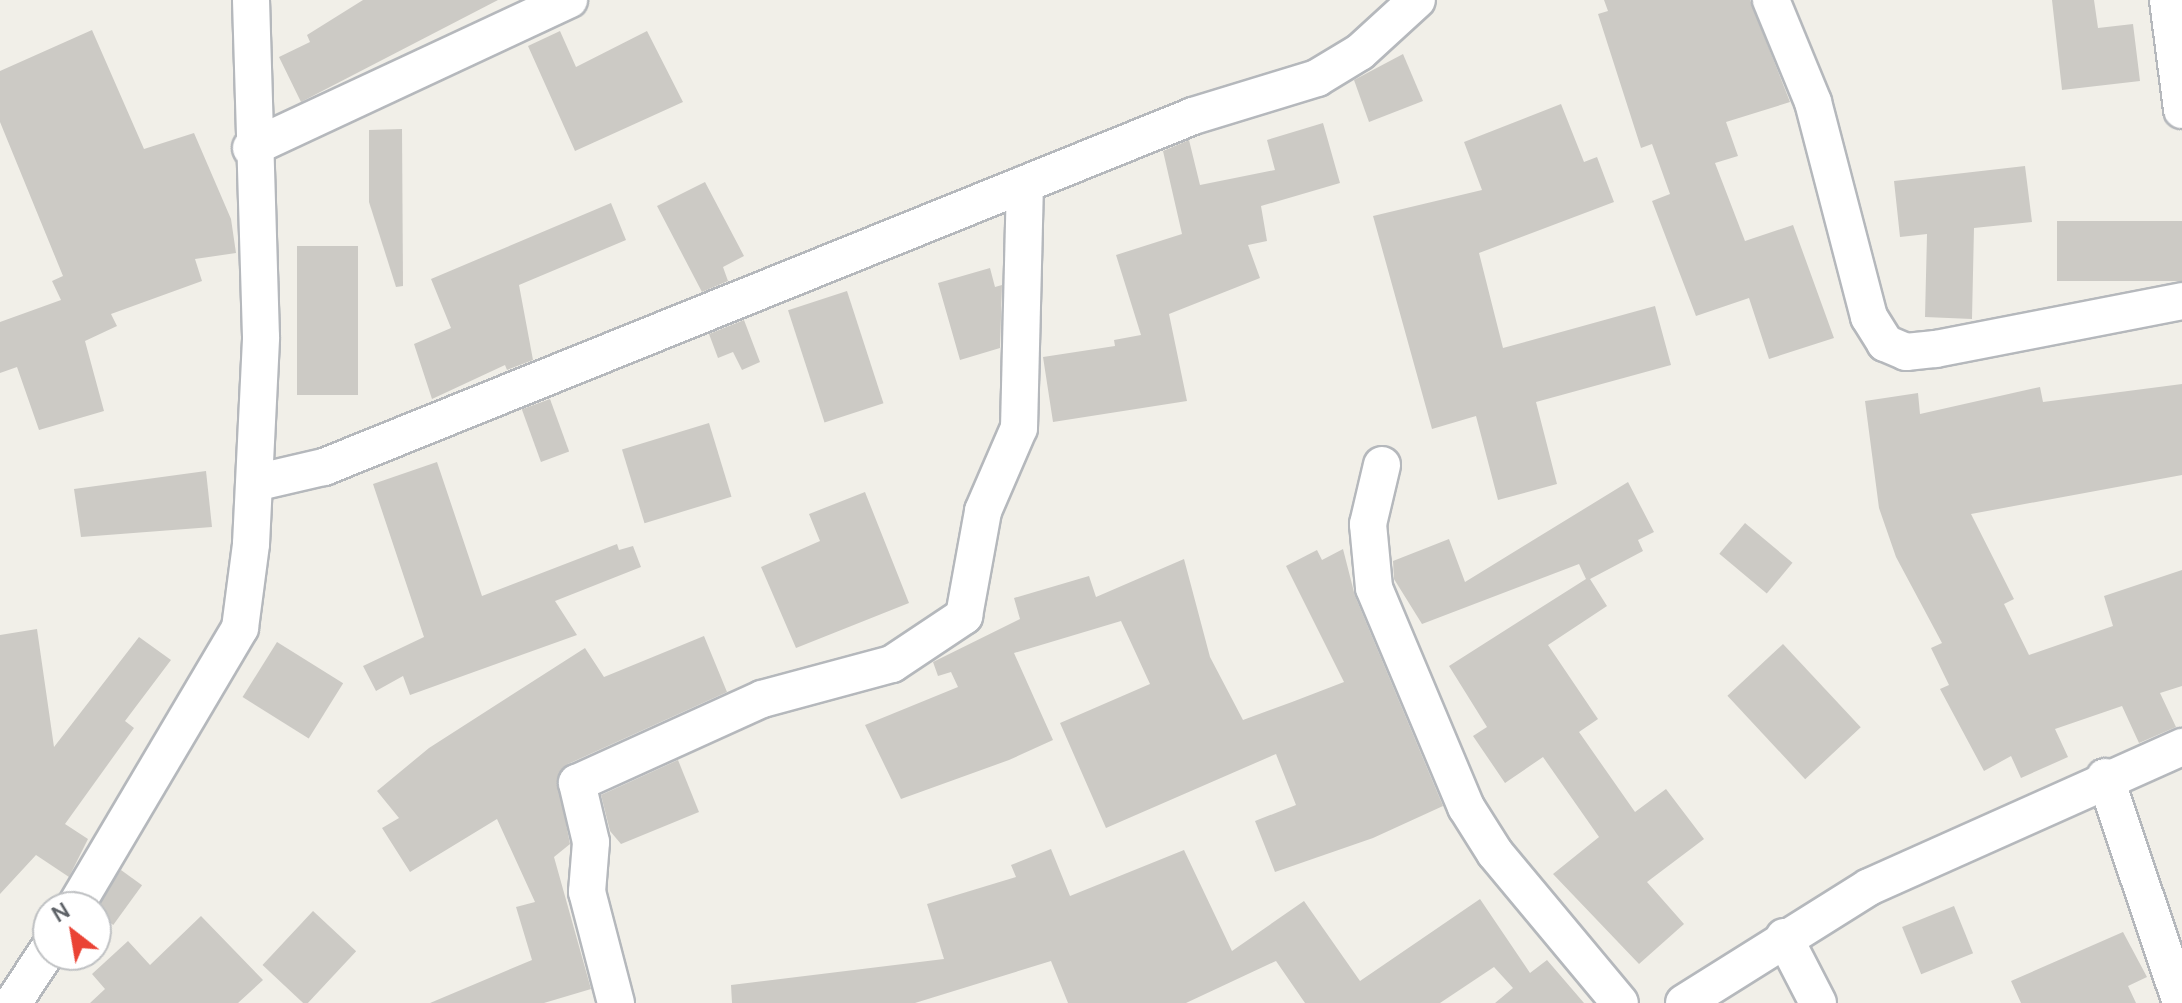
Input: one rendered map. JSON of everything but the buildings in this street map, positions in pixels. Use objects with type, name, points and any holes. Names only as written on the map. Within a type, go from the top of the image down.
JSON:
[{"type":"street","points":[[84,891],[240,628],[255,483],[261,337],[251,148],[251,0]]},
{"type":"street","points":[[251,148],[569,0]]},
{"type":"street","points":[[255,483],[324,467],[1193,116],[1317,78],[1360,52],[1417,0]]},
{"type":"street","points":[[1771,0],[1813,102],[1869,317],[1885,343],[1906,352],[1936,349],[2182,301]]},
{"type":"street","points":[[2168,0],[2182,110]]},
{"type":"street","points":[[616,1003],[587,892],[591,842],[577,783],[762,699],[892,664],[964,616],[983,511],[1019,428],[1025,184]]},
{"type":"street","points":[[1382,465],[1368,524],[1374,588],[1466,807],[1495,853],[1620,1003]]},
{"type":"street","points":[[1684,1003],[1784,937],[1869,887],[2105,777],[2182,747]]},
{"type":"street","points":[[2105,777],[2181,1003]]},
{"type":"street","points":[[1784,937],[1818,1003]]},
{"type":"street","points":[[13,1003],[34,971]]}]
